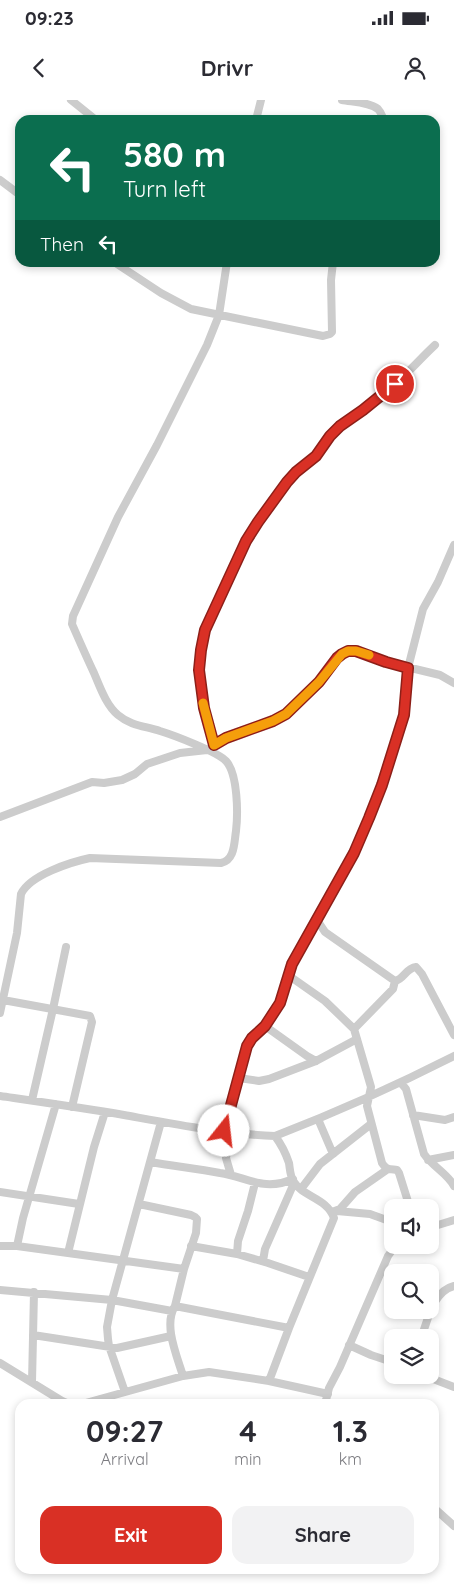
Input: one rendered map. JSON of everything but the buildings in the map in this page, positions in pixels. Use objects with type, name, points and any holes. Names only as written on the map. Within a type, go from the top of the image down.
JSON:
[{"type":"street","points":[[71,100],[90,115]]},
{"type":"street","points":[[257,115],[261,100]]},
{"type":"street","points":[[342,100],[366,104],[378,109],[382,115]]},
{"type":"street","points":[[0,180],[15,191]]},
{"type":"street","points":[[121,267],[161,294],[191,309],[324,336],[332,332],[332,267]]},
{"type":"street","points":[[0,1013],[17,933],[21,894],[23,890],[40,877],[74,862],[90,858],[222,863],[227,862],[231,858],[238,813],[235,787],[225,760],[210,748],[160,731],[129,724],[116,714],[105,697],[72,624],[73,616],[118,517],[157,445],[207,345],[219,316],[225,267]]},
{"type":"street","points":[[210,748],[199,670],[201,650],[205,630],[246,541],[287,482],[316,456],[330,436],[340,426],[395,384],[435,345]]},
{"type":"street","points":[[231,1175],[226,1158],[227,1131],[247,1046],[252,1038],[265,1026],[280,1003],[292,964],[354,853],[369,818],[382,785],[404,715],[406,678],[423,609],[438,582],[454,545]]},
{"type":"street","points":[[0,817],[92,782],[104,783],[122,780],[147,764],[180,752],[210,748],[226,738],[273,721],[286,714],[319,682],[337,658],[348,651],[356,651],[386,662],[440,675],[454,683]]},
{"type":"street","points":[[406,678],[426,672]]},
{"type":"street","points":[[317,920],[325,932],[395,981]]},
{"type":"street","points":[[32,1100],[54,1009],[66,947]]},
{"type":"street","points":[[395,981],[402,978],[412,967],[416,967],[454,1035]]},
{"type":"street","points":[[288,975],[324,1001],[354,1029],[371,1087],[367,1106],[371,1124],[382,1163],[388,1170]]},
{"type":"street","points":[[354,1029],[393,989],[395,981]]},
{"type":"street","points":[[3,1000],[90,1016],[92,1022],[72,1107]]},
{"type":"street","points":[[265,1026],[316,1061]]},
{"type":"street","points":[[239,1078],[269,1079],[316,1061],[357,1040]]},
{"type":"street","points":[[0,1098],[32,1100],[161,1122],[251,1135],[275,1136],[370,1097],[454,1056]]},
{"type":"street","points":[[401,1083],[406,1090],[421,1145],[428,1160],[446,1175],[454,1186]]},
{"type":"street","points":[[17,1246],[29,1195],[56,1104]]},
{"type":"street","points":[[68,1252],[94,1147],[106,1112]]},
{"type":"street","points":[[413,1115],[445,1120],[454,1117]]},
{"type":"street","points":[[318,1119],[333,1154]]},
{"type":"street","points":[[125,1392],[109,1346],[107,1327],[112,1300],[161,1122]]},
{"type":"street","points":[[301,1189],[320,1164],[371,1124]]},
{"type":"street","points":[[275,1136],[280,1142],[293,1181],[301,1189],[335,1211],[370,1214],[384,1219]]},
{"type":"street","points":[[428,1160],[454,1155]]},
{"type":"street","points":[[150,1162],[231,1175],[255,1183],[293,1181]]},
{"type":"street","points":[[269,1381],[333,1222],[335,1211],[355,1192],[388,1170],[397,1170],[399,1173],[407,1199]]},
{"type":"street","points":[[262,1261],[265,1248],[293,1181]]},
{"type":"street","points":[[237,1254],[238,1241],[255,1183]]},
{"type":"street","points":[[0,1192],[79,1204]]},
{"type":"street","points":[[139,1204],[195,1217],[197,1223],[174,1308],[171,1336],[183,1376]]},
{"type":"street","points":[[439,1225],[454,1220]]},
{"type":"street","points":[[0,1246],[68,1252],[184,1269]]},
{"type":"street","points":[[191,1246],[237,1254],[310,1277]]},
{"type":"street","points":[[326,1399],[329,1388],[389,1254]]},
{"type":"street","points":[[424,1329],[436,1299],[444,1290],[454,1286]]},
{"type":"street","points":[[0,1290],[112,1300],[174,1308],[289,1328]]},
{"type":"street","points":[[32,1382],[34,1292]]},
{"type":"street","points":[[33,1335],[117,1348],[171,1336]]},
{"type":"street","points":[[349,1345],[384,1359]]},
{"type":"street","points":[[0,1363],[59,1399]]},
{"type":"street","points":[[100,1399],[183,1376],[209,1372],[269,1381],[328,1394]]},
{"type":"street","points":[[439,1382],[454,1388]]},
{"type":"street","points":[[439,1512],[454,1526]]},
{"type":"slow traffic","points":[[203,703],[214,745],[226,738],[273,721],[286,714],[319,682],[342,654],[348,651],[356,651],[369,655]]},
{"type":"route","points":[[224,1131],[247,1046],[252,1038],[265,1026],[280,1003],[292,964],[354,853],[369,818],[382,785],[404,715],[408,668],[356,651],[348,651],[337,658],[319,682],[286,714],[273,721],[226,738],[214,745],[204,708],[199,670],[205,630],[246,541],[277,494],[296,472],[316,456],[330,436],[340,426],[395,384]]}]
